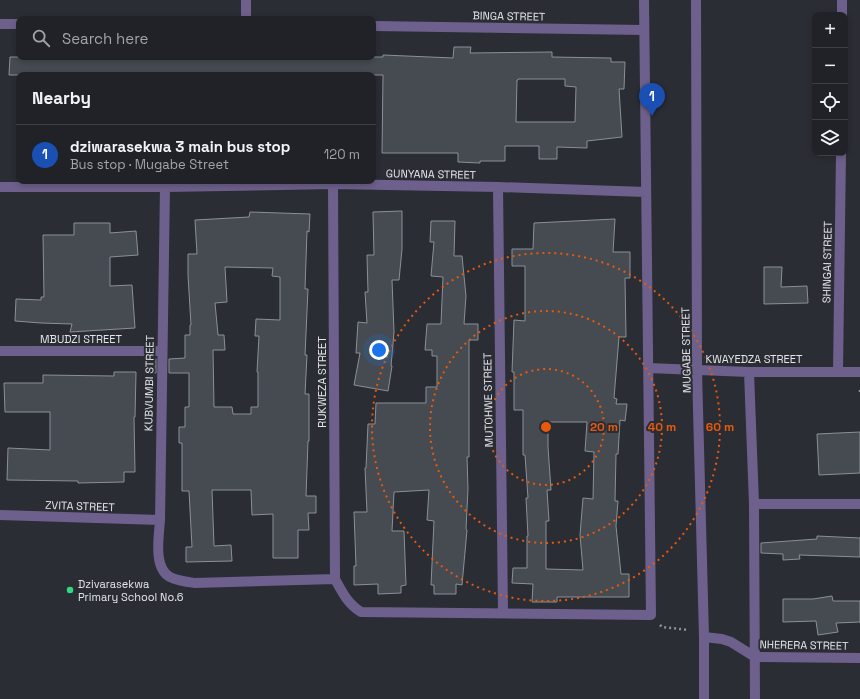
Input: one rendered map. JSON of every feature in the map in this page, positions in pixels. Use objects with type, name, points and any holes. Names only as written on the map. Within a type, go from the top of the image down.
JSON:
[{"type":"street","points":[[246,0],[246,16]]},
{"type":"street","points":[[334,579],[347,601],[361,612],[650,615],[644,0]]},
{"type":"street","name":"MUGABE STREET","points":[[696,0],[697,370],[704,634],[704,699]]},
{"type":"street","points":[[842,0],[842,12]]},
{"type":"street","points":[[0,24],[16,24]]},
{"type":"street","name":"BINGA STREET","points":[[376,26],[644,30]]},
{"type":"street","name":"SHINGAI STREET","points":[[838,371],[841,156]]},
{"type":"street","name":"GUNYANA STREET","points":[[0,187],[165,187],[333,184],[498,187],[646,192]]},
{"type":"street","name":"RUKWEZA STREET","points":[[333,184],[334,579]]},
{"type":"street","name":"KUBVUMBI STREET","points":[[165,187],[160,520],[158,556],[163,569],[169,577],[180,581],[195,583],[334,579]]},
{"type":"street","name":"MUTOHWE STREET","points":[[498,187],[503,613]]},
{"type":"street","name":"MBUDZI STREET","points":[[0,351],[162,351]]},
{"type":"street","name":"KWAYEDZA STREET","points":[[648,368],[749,372],[860,372]]},
{"type":"street","points":[[749,372],[754,504],[755,699]]},
{"type":"street","points":[[754,504],[860,504]]},
{"type":"street","name":"ZVITA STREET","points":[[0,515],[160,520]]},
{"type":"street","name":"NHERERA STREET","points":[[704,634],[731,642],[755,657],[860,658]]},
{"type":"path","points":[[650,615],[662,627],[704,634]]},
{"type":"building","points":[[454,47],[471,47],[470,53],[552,52],[552,57],[611,58],[611,62],[625,62],[624,89],[619,89],[622,137],[587,141],[587,148],[557,147],[557,159],[539,159],[539,146],[505,146],[505,161],[480,161],[480,163],[458,162],[458,153],[382,153],[383,75],[376,75],[376,72],[16,72],[16,75],[9,75],[10,57],[16,57],[16,60],[376,60],[376,57],[383,57],[383,55],[453,58]],"holes":[[[518,79],[565,79],[565,86],[576,87],[575,122],[516,122]]]},
{"type":"building","points":[[402,211],[402,249],[399,280],[392,280],[394,332],[392,366],[388,391],[354,385],[360,353],[356,353],[358,322],[367,323],[365,292],[368,292],[367,255],[374,255],[373,212]]},
{"type":"building","points":[[250,212],[310,214],[309,232],[307,231],[305,289],[308,289],[305,394],[309,394],[309,441],[306,496],[316,496],[316,513],[308,513],[309,530],[298,530],[298,558],[273,558],[273,514],[252,515],[251,490],[212,490],[214,546],[231,545],[232,561],[186,562],[186,547],[192,547],[189,491],[182,491],[182,443],[179,443],[179,427],[185,427],[185,407],[189,407],[189,373],[169,373],[169,359],[185,358],[185,335],[190,335],[191,325],[188,254],[197,254],[195,220],[249,217]],"holes":[[[225,267],[273,268],[272,276],[280,277],[280,320],[256,319],[255,336],[259,336],[257,372],[258,407],[251,407],[251,414],[233,414],[232,407],[214,407],[213,350],[225,350],[224,335],[218,335],[215,303],[227,302]]]},
{"type":"building","points":[[615,219],[613,252],[630,252],[630,278],[625,278],[626,337],[619,337],[614,398],[617,399],[616,404],[627,404],[625,421],[620,420],[618,454],[616,454],[615,501],[618,501],[616,526],[621,574],[629,574],[629,597],[557,597],[557,602],[532,602],[533,584],[512,583],[513,568],[527,568],[528,536],[526,498],[528,498],[525,455],[523,455],[523,410],[514,410],[514,372],[512,372],[514,320],[525,321],[525,266],[512,266],[512,249],[533,249],[534,223]],"holes":[[[548,422],[587,422],[585,451],[594,452],[593,499],[583,498],[580,535],[583,570],[546,569],[546,521],[549,521],[547,490],[551,490]]]},
{"type":"building","points":[[431,221],[455,221],[454,256],[462,256],[466,296],[464,324],[478,324],[478,340],[469,340],[469,457],[467,457],[467,530],[462,585],[456,584],[456,594],[434,594],[434,585],[431,585],[434,521],[427,520],[429,490],[394,492],[392,531],[404,531],[406,585],[401,586],[401,593],[378,594],[378,584],[354,585],[354,566],[356,566],[354,512],[367,512],[365,468],[368,424],[375,424],[376,403],[426,403],[426,387],[437,387],[437,356],[432,356],[432,350],[425,350],[427,324],[441,324],[443,277],[431,276],[434,242],[430,242]]},
{"type":"building","points":[[74,223],[110,223],[110,233],[136,231],[138,255],[110,257],[110,286],[132,285],[135,328],[70,332],[72,324],[15,321],[16,299],[41,300],[41,297],[44,297],[43,235],[74,235]]},
{"type":"building","points":[[764,267],[782,267],[781,287],[807,286],[808,303],[764,304]]},
{"type":"building","points":[[149,359],[156,359],[156,373],[149,373]]},
{"type":"building","points":[[114,372],[136,372],[134,417],[135,472],[124,472],[124,482],[78,483],[78,481],[7,480],[8,448],[50,450],[50,412],[5,412],[4,383],[43,383],[43,375],[114,376]]},
{"type":"building","points":[[860,432],[860,473],[819,475],[817,434]]},
{"type":"building","points":[[817,536],[860,538],[860,557],[799,555],[800,559],[783,560],[783,554],[761,553],[761,543],[817,539]]},
{"type":"building","points":[[832,596],[833,601],[860,601],[860,622],[836,623],[838,632],[818,635],[816,621],[783,622],[783,599],[813,599]]},
{"type":"place","name":"dziwarasekwa 3 main bus stop","points":[[652,116]]},
{"type":"place","name":"Dzivarasekwa Primary School No.6","points":[[70,590]]}]
